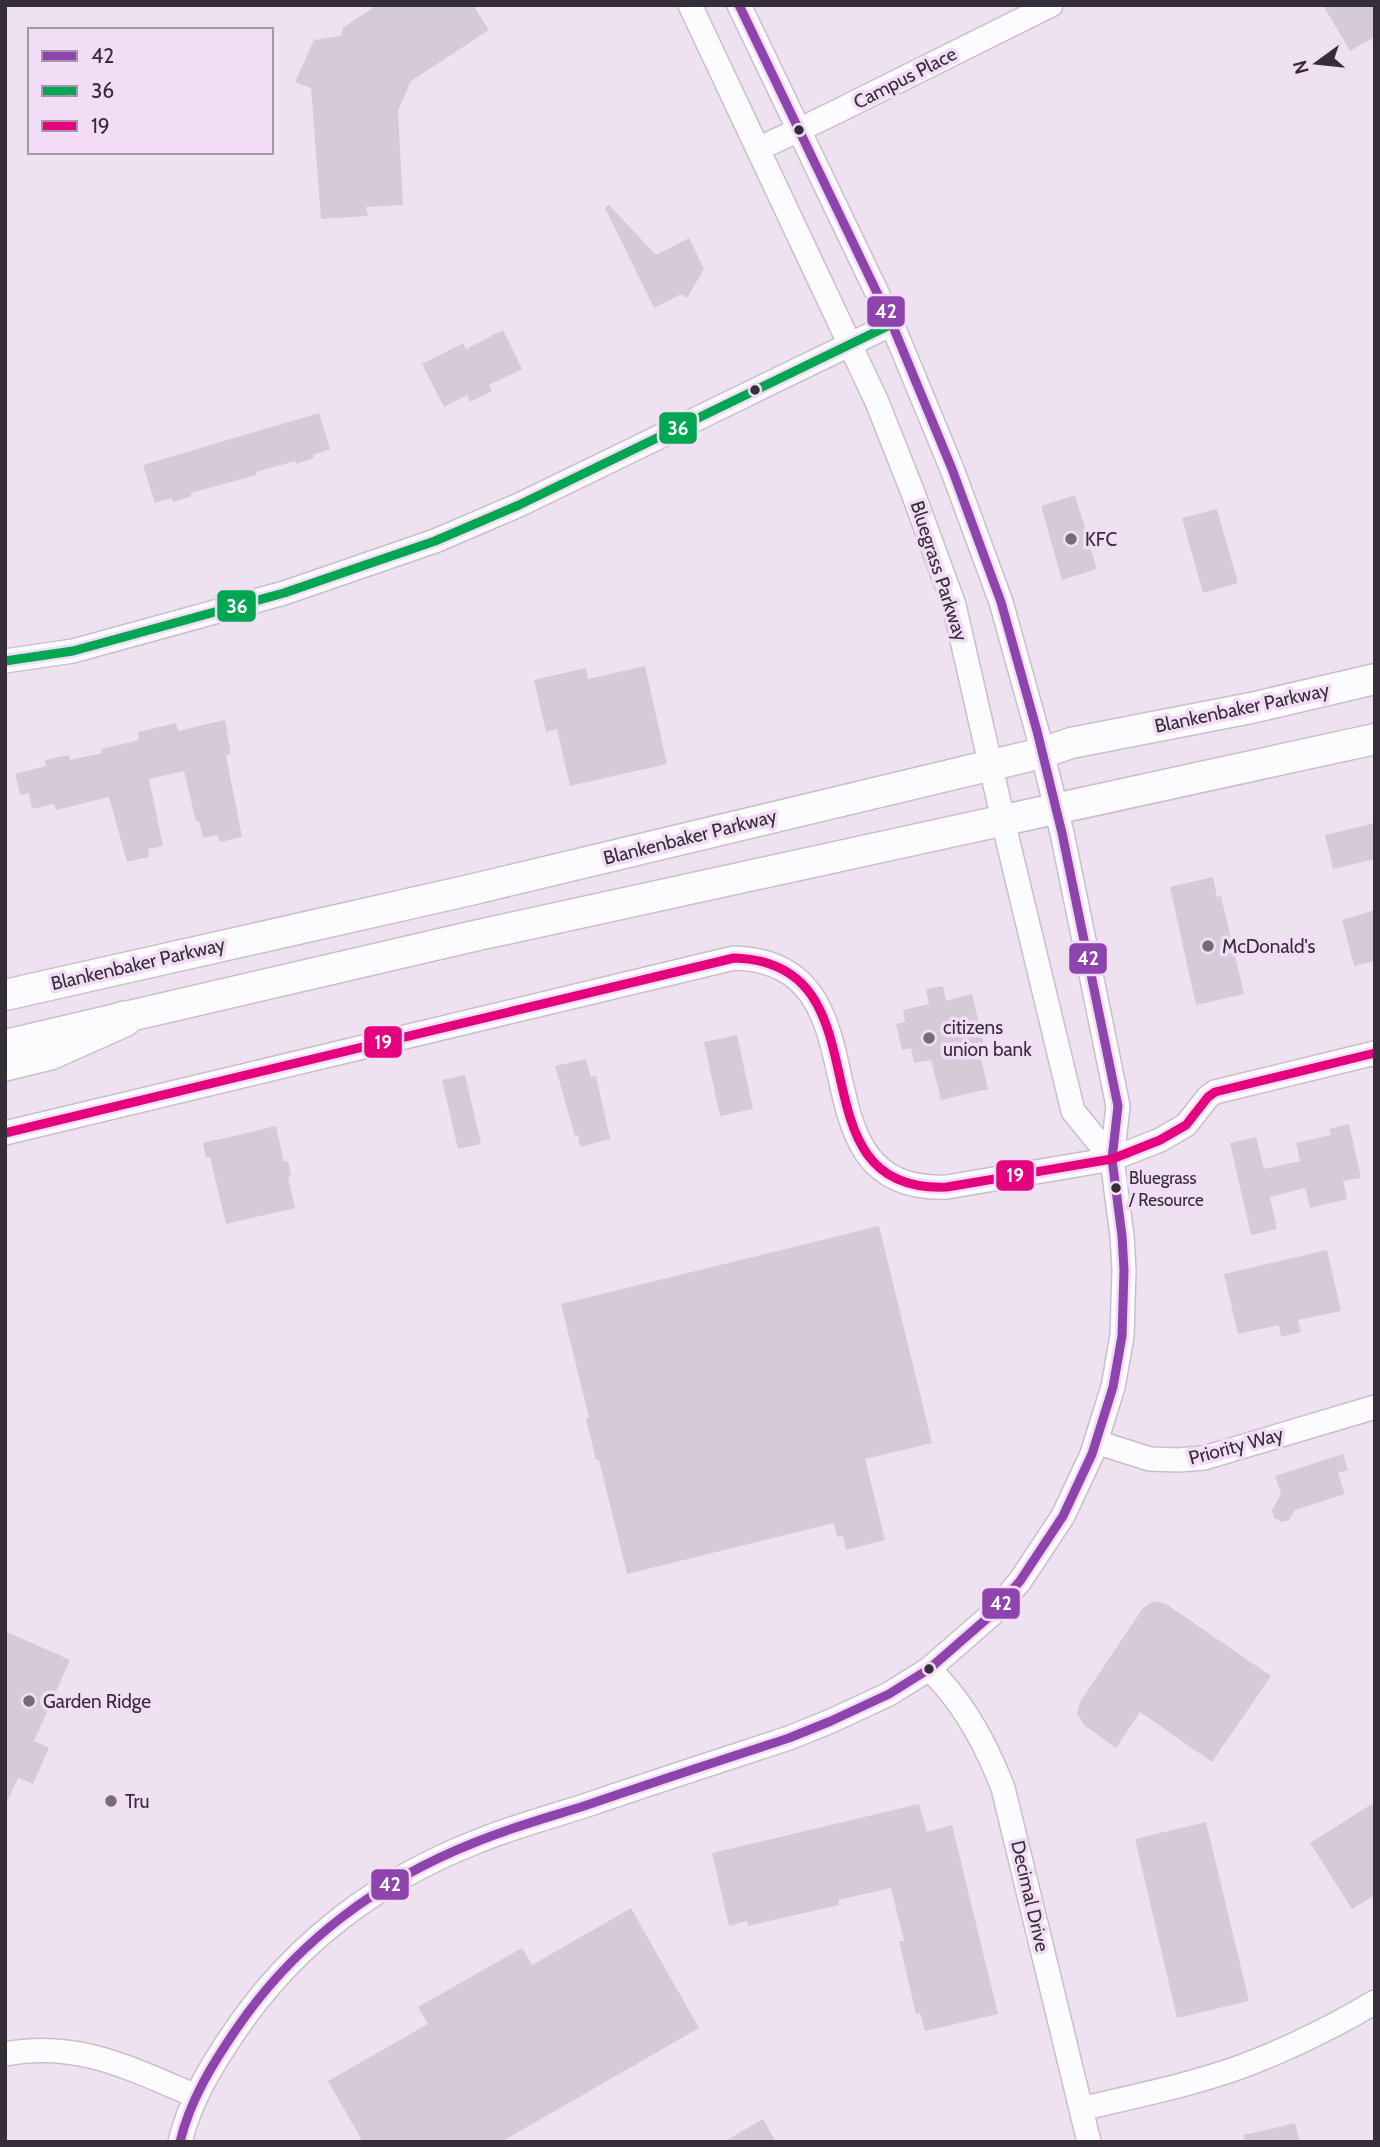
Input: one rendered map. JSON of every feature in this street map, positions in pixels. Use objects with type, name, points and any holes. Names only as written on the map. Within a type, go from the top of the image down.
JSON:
[{"type":"highway","points":[[5,1063],[50,1052],[124,1019]]},
{"type":"main road","name":"Blankenbaker Parkway","points":[[5,995],[470,890],[1041,753],[1071,743],[1251,708],[1375,679]]},
{"type":"main road","points":[[5,1045],[474,936],[1375,739]]},
{"type":"street","name":"Bluegrass Parkway","points":[[690,5],[877,401],[954,605],[1073,1111],[1112,1159]]},
{"type":"street","points":[[180,2142],[196,2096],[225,2045],[251,2007],[282,1970],[343,1915],[413,1870],[476,1841],[776,1742],[831,1721],[889,1694],[947,1656],[991,1615],[1020,1581],[1063,1516],[1096,1442],[1113,1387],[1122,1336],[1124,1259],[1112,1159],[1118,1106],[1056,809],[1001,602],[952,469],[892,324],[739,5]]},
{"type":"street","name":"Campus Place","points":[[758,149],[1051,5]]},
{"type":"street","points":[[5,661],[73,651],[284,593],[436,541],[531,499],[892,324]]},
{"type":"street","points":[[5,1133],[734,958],[769,963],[803,984],[815,998],[829,1031],[851,1123],[866,1152],[878,1167],[890,1176],[914,1185],[947,1187],[1112,1159],[1160,1140],[1186,1125],[1215,1092],[1375,1053]]},
{"type":"street","name":"Priority Way","points":[[1096,1442],[1150,1459],[1204,1458],[1375,1407]]},
{"type":"street","name":"Decimal Drive","points":[[929,1669],[944,1683],[961,1706],[995,1766],[1003,1788],[1089,2142]]},
{"type":"street","points":[[1081,2109],[1192,2082],[1244,2066],[1294,2044],[1375,2002]]},
{"type":"street","points":[[5,2054],[48,2049],[71,2051],[126,2067],[196,2096]]},
{"type":"building","points":[[377,5],[473,5],[489,30],[411,81],[398,111],[403,205],[366,207],[368,216],[321,219],[311,88],[295,82],[314,40],[340,36],[344,27]]},
{"type":"building","points":[[1323,5],[1375,5],[1375,37],[1350,51]]},
{"type":"building","points":[[609,205],[656,255],[689,238],[704,269],[687,298],[681,294],[654,308],[605,208]]},
{"type":"building","points":[[503,330],[522,369],[489,385],[492,391],[470,402],[467,395],[444,407],[422,364],[463,343],[466,349]]},
{"type":"building","points":[[319,413],[330,449],[313,455],[314,458],[256,472],[257,475],[190,493],[192,496],[173,502],[172,498],[155,503],[143,465]]},
{"type":"building","name":"KFC","points":[[1075,495],[1086,531],[1089,531],[1093,546],[1090,547],[1097,569],[1062,580],[1041,506]]},
{"type":"building","points":[[1217,509],[1238,583],[1203,593],[1182,518]]},
{"type":"building","points":[[645,666],[667,764],[570,786],[557,729],[546,732],[534,680],[586,668],[588,679]]},
{"type":"building","points":[[225,720],[231,754],[226,755],[242,837],[220,842],[218,835],[203,838],[184,771],[149,779],[163,846],[148,849],[149,857],[127,862],[109,797],[56,810],[54,804],[32,809],[29,793],[20,795],[15,774],[46,766],[45,760],[69,755],[70,760],[102,753],[101,749],[139,740],[138,732],[176,723],[178,731]]},
{"type":"building","points":[[1375,823],[1375,859],[1333,869],[1325,835]]},
{"type":"building","name":"McDonald's","points":[[1213,877],[1217,897],[1221,896],[1244,994],[1196,1005],[1170,887]]},
{"type":"building","points":[[1375,910],[1375,961],[1354,966],[1342,920]]},
{"type":"building","points":[[943,986],[946,1001],[972,994],[985,1049],[979,1050],[988,1089],[941,1100],[931,1060],[914,1063],[911,1048],[902,1050],[896,1024],[905,1022],[903,1010],[929,1004],[926,989]]},
{"type":"building","points":[[737,1035],[753,1109],[720,1116],[704,1042]]},
{"type":"building","points":[[586,1059],[591,1077],[596,1076],[610,1139],[580,1147],[555,1066]]},
{"type":"building","points":[[465,1075],[481,1144],[458,1149],[442,1080]]},
{"type":"building","points":[[1349,1124],[1361,1178],[1343,1181],[1347,1199],[1310,1208],[1305,1188],[1270,1197],[1277,1229],[1251,1235],[1230,1143],[1256,1137],[1264,1169],[1300,1161],[1296,1143],[1331,1135],[1329,1129]]},
{"type":"building","points":[[276,1126],[284,1162],[288,1161],[291,1176],[288,1177],[295,1208],[226,1224],[210,1157],[206,1158],[203,1143]]},
{"type":"building","points":[[879,1226],[932,1443],[865,1459],[885,1540],[846,1550],[843,1536],[837,1537],[834,1523],[627,1574],[599,1460],[596,1460],[586,1419],[589,1418],[561,1304]]},
{"type":"building","points":[[1327,1250],[1341,1311],[1298,1320],[1301,1332],[1281,1337],[1279,1325],[1238,1334],[1224,1274]]},
{"type":"building","points":[[1343,1454],[1348,1470],[1338,1473],[1345,1494],[1295,1510],[1289,1520],[1282,1522],[1274,1518],[1272,1510],[1281,1494],[1275,1476]]},
{"type":"building","points":[[1154,1601],[1166,1604],[1271,1676],[1212,1762],[1140,1712],[1116,1748],[1084,1725],[1077,1714],[1080,1702],[1143,1608]]},
{"type":"building","name":"Garden Ridge","points":[[5,1631],[70,1660],[34,1741],[49,1748],[33,1784],[18,1778],[5,1806]]},
{"type":"building","points":[[1375,1802],[1375,1895],[1352,1909],[1310,1843]]},
{"type":"building","points":[[919,1804],[927,1832],[952,1825],[998,2014],[925,2031],[920,2013],[916,2014],[899,1941],[904,1941],[891,1888],[838,1900],[839,1905],[748,1926],[747,1921],[729,1926],[712,1853]]},
{"type":"building","points":[[1206,1822],[1249,2001],[1177,2018],[1135,1839]]},
{"type":"building","points":[[631,1908],[699,2028],[501,2142],[363,2142],[328,2081],[428,2024],[418,2007],[522,1948],[532,1965]]},
{"type":"building","points":[[763,2119],[776,2142],[724,2142]]},
{"type":"building","points":[[1295,2123],[1300,2142],[1245,2142],[1244,2135]]},
{"type":"transit line","name":"42","points":[[180,2142],[203,2082],[260,1997],[313,1941],[373,1895],[440,1857],[490,1837],[789,1738],[831,1721],[889,1694],[929,1669],[991,1615],[1020,1581],[1063,1516],[1092,1454],[1113,1387],[1122,1336],[1124,1270],[1112,1159],[1118,1106],[1062,833],[1037,731],[1001,602],[952,469],[892,324],[739,5]]},
{"type":"transit line","name":"36","points":[[5,661],[73,651],[284,593],[435,541],[519,505],[892,324]]},
{"type":"transit line","name":"19","points":[[5,1133],[734,958],[783,969],[812,996],[829,1034],[850,1119],[868,1155],[898,1179],[947,1187],[1112,1159],[1160,1140],[1186,1125],[1215,1092],[1375,1053]]},
{"type":"place","name":"KFC","points":[[1071,539]]},
{"type":"place","name":"McDonald's","points":[[1208,946]]},
{"type":"place","name":"citizens union bank","points":[[929,1038]]},
{"type":"place","name":"Bluegrass / Resource","points":[[1116,1188]]},
{"type":"place","name":"Garden Ridge","points":[[29,1701]]},
{"type":"place","name":"Tru","points":[[111,1801]]}]
